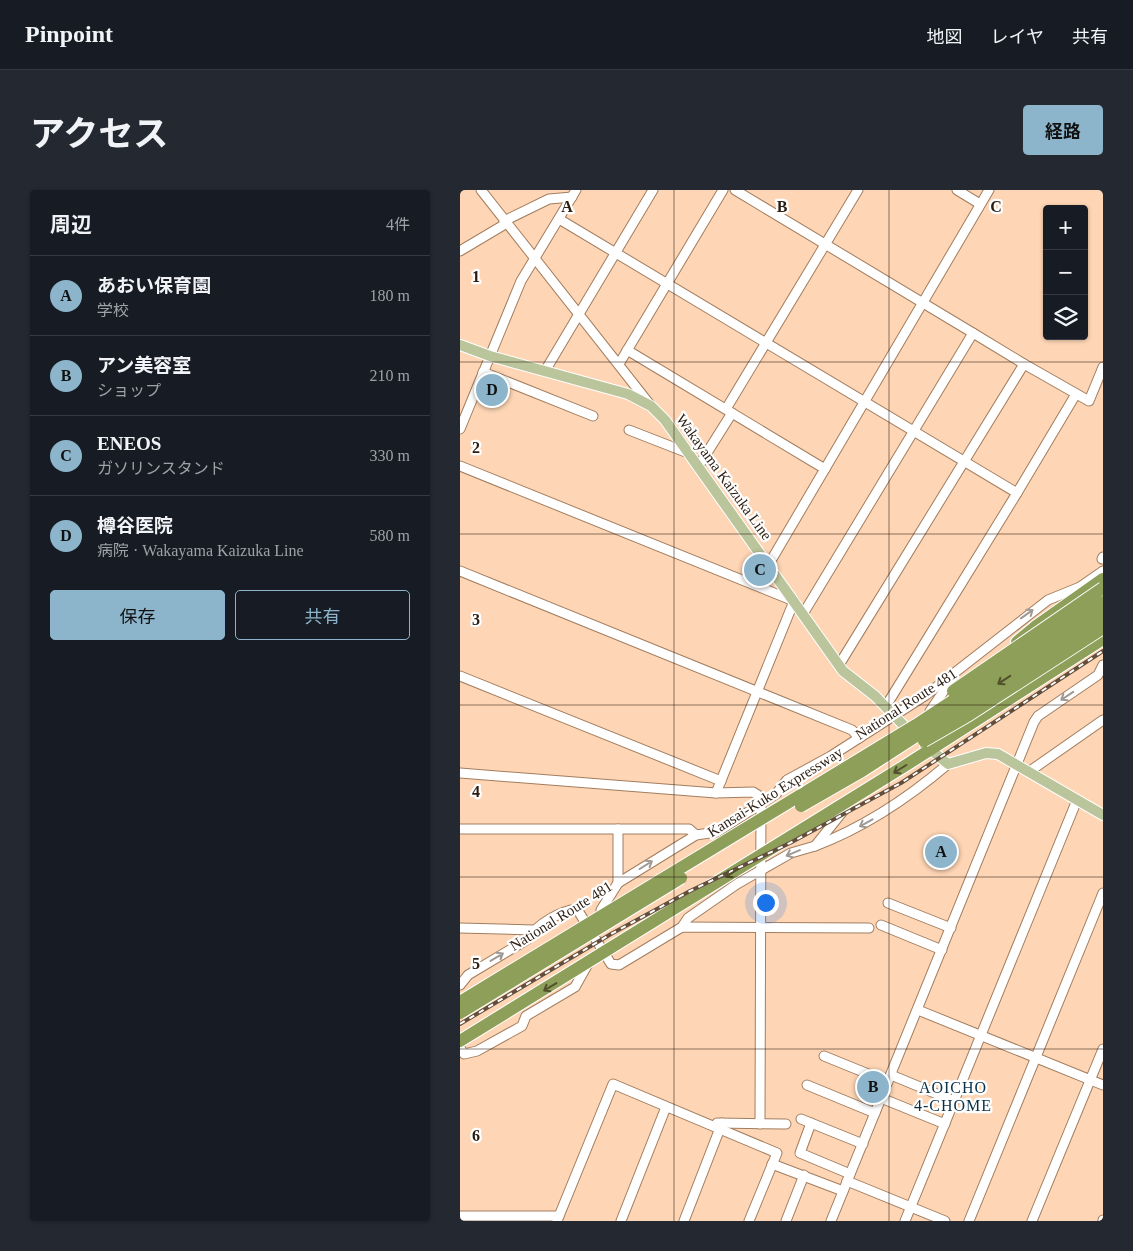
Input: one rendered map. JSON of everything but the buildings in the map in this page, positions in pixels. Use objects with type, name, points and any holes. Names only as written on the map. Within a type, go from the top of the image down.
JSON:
[{"type":"highway","name":"National Route 481","points":[[460,998],[761,809],[930,711],[959,692],[1035,626],[1103,579]]},
{"type":"highway","points":[[861,765],[902,724],[1103,588]]},
{"type":"highway","points":[[959,692],[1103,598]]},
{"type":"highway","name":"Kansai-Kuko Expressway","points":[[460,1013],[819,794],[1103,602]]},
{"type":"highway","name":"Kansai-Kuko Expressway","points":[[460,1002],[861,765],[1103,614]]},
{"type":"highway","points":[[987,714],[1032,672],[1103,619]]},
{"type":"highway","points":[[861,765],[903,753],[969,715],[1103,628]]},
{"type":"highway","points":[[460,1041],[604,954],[868,789],[1103,638]]},
{"type":"main road","name":"Wakayama Kaizuka Line","points":[[460,345],[490,356],[628,394],[650,406],[665,420],[769,564],[843,671],[886,706],[905,727],[948,764]]},
{"type":"main road","points":[[948,764],[993,752],[1018,764],[1103,816]]},
{"type":"street","points":[[481,190],[650,406]]},
{"type":"street","points":[[545,371],[653,190]]},
{"type":"street","points":[[618,364],[665,283],[723,190]]},
{"type":"street","points":[[735,190],[1089,401],[1103,367]]},
{"type":"street","points":[[698,467],[767,343],[858,190]]},
{"type":"street","points":[[957,190],[980,204]]},
{"type":"street","points":[[769,564],[989,190]]},
{"type":"street","points":[[460,251],[506,222],[549,199],[574,194]]},
{"type":"street","points":[[460,429],[521,282],[574,194]]},
{"type":"street","points":[[559,219],[1017,493]]},
{"type":"street","points":[[803,614],[973,333]]},
{"type":"street","points":[[627,350],[825,469]]},
{"type":"street","points":[[839,665],[966,462],[1024,364]]},
{"type":"street","points":[[483,372],[593,416]]},
{"type":"street","points":[[886,706],[1076,394]]},
{"type":"street","points":[[629,430],[688,453]]},
{"type":"street","points":[[460,466],[794,600],[716,793]]},
{"type":"street","points":[[460,571],[852,730],[859,738]]},
{"type":"street","points":[[601,910],[618,883],[696,835],[717,832],[761,809],[787,780],[859,738],[926,695],[1048,600],[1080,587],[1103,571]]},
{"type":"street","points":[[930,711],[951,680],[993,642]]},
{"type":"street","points":[[831,1221],[1038,716],[1098,675],[1103,665]]},
{"type":"street","points":[[460,676],[721,781]]},
{"type":"street","points":[[1030,771],[1103,720]]},
{"type":"street","points":[[460,985],[468,975],[528,939],[533,930],[567,910],[577,909],[611,964],[618,966],[682,927],[688,918],[761,870],[791,853],[846,834],[888,812],[948,764]]},
{"type":"street","points":[[460,773],[716,793],[753,792],[761,797],[760,1124]]},
{"type":"street","points":[[815,846],[843,810],[868,789]]},
{"type":"street","points":[[905,1221],[1077,800]]},
{"type":"street","points":[[460,829],[688,829],[696,835]]},
{"type":"street","points":[[618,829],[618,883]]},
{"type":"street","points":[[969,1221],[1103,893]]},
{"type":"street","points":[[888,902],[951,928]]},
{"type":"street","points":[[881,926],[942,950]]},
{"type":"street","points":[[682,927],[869,928]]},
{"type":"street","points":[[460,928],[533,930]]},
{"type":"street","points":[[460,1048],[464,1054],[477,1051],[522,1026],[526,1016],[575,987],[590,962]]},
{"type":"street","points":[[918,1010],[1103,1085]]},
{"type":"street","points":[[1032,1221],[1103,1049]]},
{"type":"street","points":[[824,1056],[954,1101]]},
{"type":"street","points":[[460,1216],[558,1218],[613,1084],[705,1123],[722,1127],[777,1153],[749,1221]]},
{"type":"street","points":[[807,1085],[875,1114]]},
{"type":"street","points":[[881,1098],[944,1124]]},
{"type":"street","points":[[621,1221],[666,1107]]},
{"type":"street","points":[[801,1119],[863,1144]]},
{"type":"street","points":[[811,1123],[800,1153],[910,1207],[945,1221]]},
{"type":"street","points":[[722,1127],[786,1124]]},
{"type":"street","points":[[684,1221],[722,1127]]},
{"type":"street","points":[[772,1164],[843,1191]]},
{"type":"street","points":[[786,1221],[804,1176]]},
{"type":"railway","points":[[460,1024],[611,934],[690,891],[790,843],[901,783],[1103,651]]},
{"type":"place","name":"樽谷医院","points":[[492,390]]},
{"type":"place","name":"ENEOS","points":[[760,570]]},
{"type":"place","name":"あおい保育園","points":[[941,852]]},
{"type":"place","name":"アン美容室","points":[[873,1087]]},
{"type":"district","name":"AOICHO 4-CHOME","points":[[953,1096]]}]
